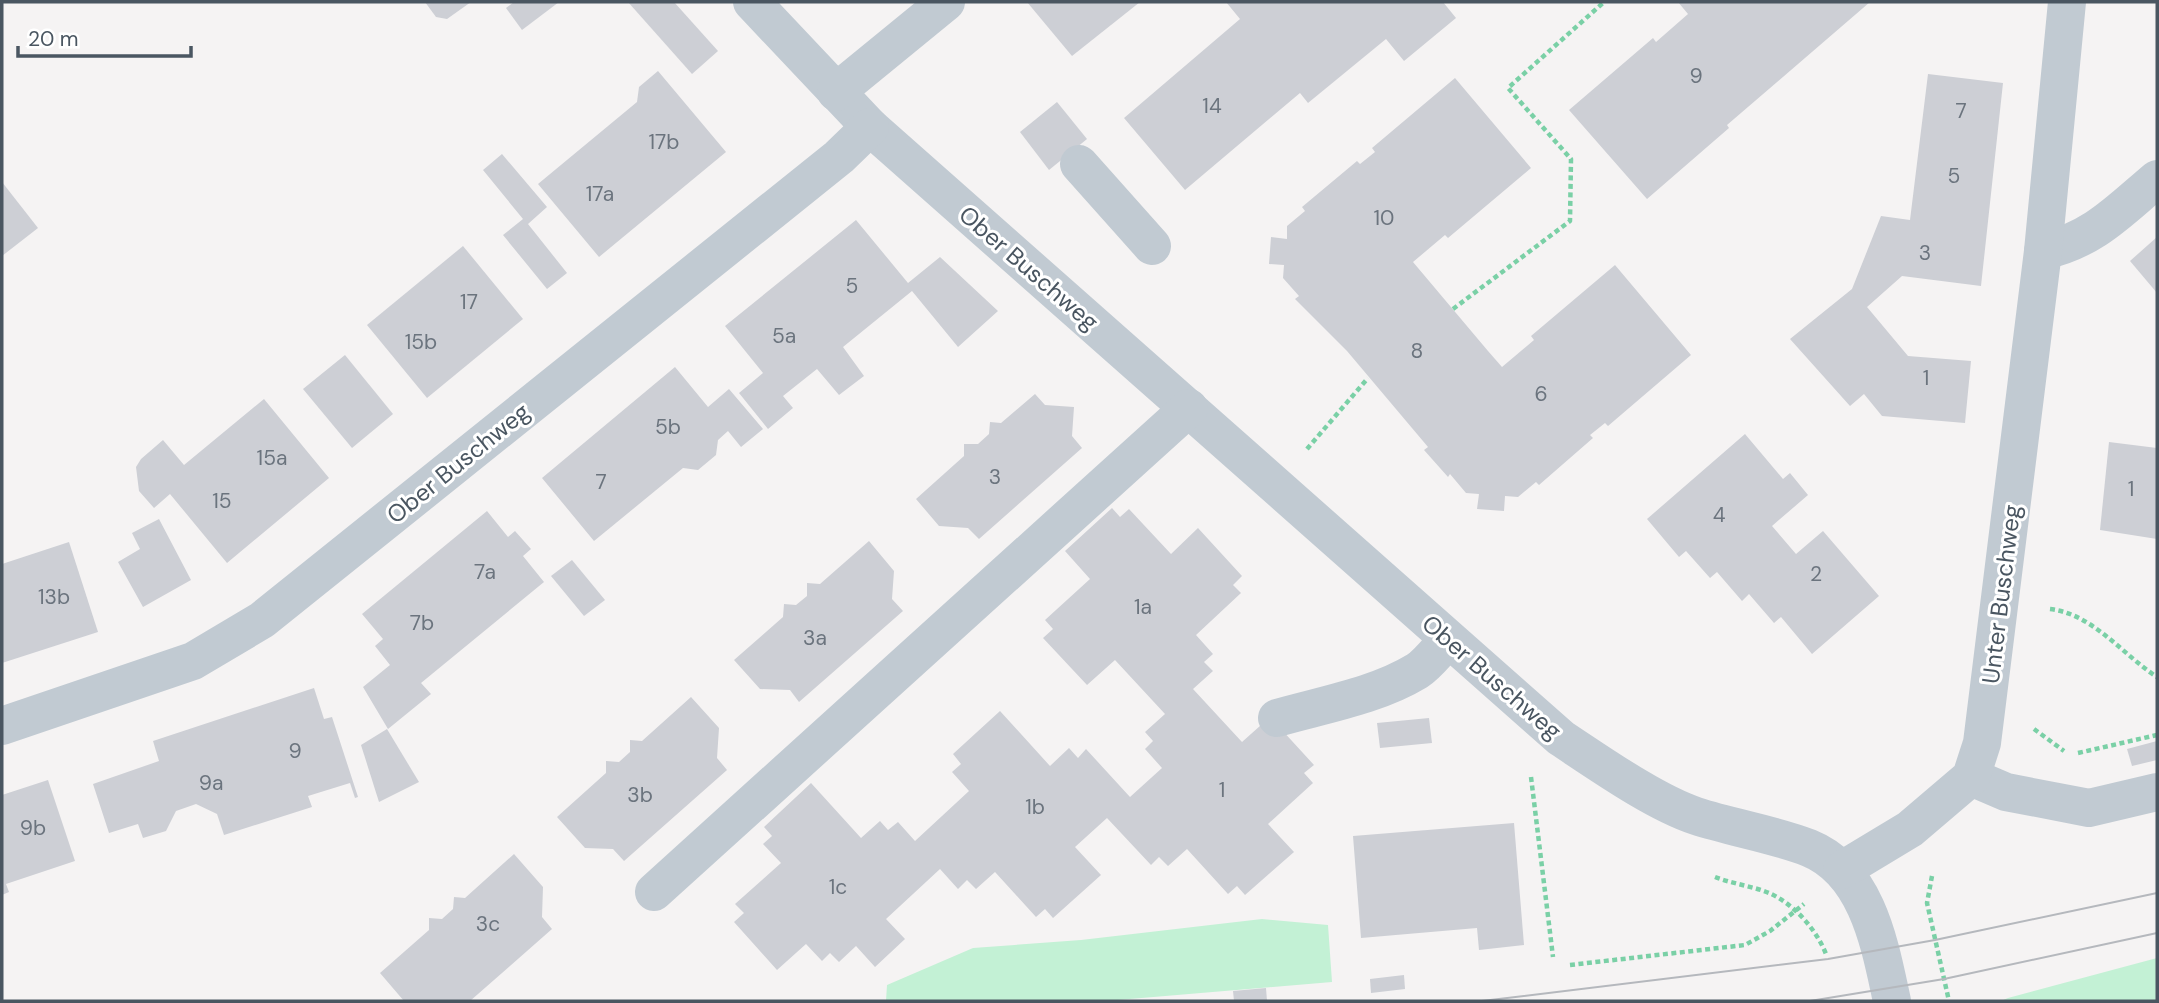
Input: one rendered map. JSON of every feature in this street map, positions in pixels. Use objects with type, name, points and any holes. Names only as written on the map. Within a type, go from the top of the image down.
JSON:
[{"type":"street","name":"Ober Buschweg","points":[[752,2],[870,127],[1561,738],[1613,772],[1693,815],[1811,849],[1842,870]]},
{"type":"street","points":[[836,92],[946,2]]},
{"type":"street","name":"Unter Buschweg","points":[[1971,777],[1982,743],[2043,251],[2067,2]]},
{"type":"street","name":"Ober Buschweg","points":[[2,726],[193,661],[262,620],[839,157],[870,127]]},
{"type":"street","points":[[1079,164],[1152,246]]},
{"type":"street","points":[[2043,251],[2073,245],[2099,228],[2157,179]]},
{"type":"street","points":[[654,892],[1189,408]]},
{"type":"street","points":[[1277,718],[1380,688],[1407,676],[1419,670],[1448,640]]},
{"type":"street","points":[[1892,1001],[1873,923],[1842,870],[1910,829],[1971,777],[2006,792],[2089,808],[2157,792]]},
{"type":"path","points":[[1453,309],[1570,220],[1571,159],[1508,88],[1604,2]]},
{"type":"path","points":[[1275,484],[1368,379]]},
{"type":"path","points":[[1999,606],[2054,609],[2092,625],[2133,662],[2157,677]]},
{"type":"path","points":[[2029,726],[2070,755],[2157,735]]},
{"type":"path","points":[[1529,764],[1553,957]]},
{"type":"path","points":[[1933,870],[1927,903],[1949,1001]]},
{"type":"path","points":[[1570,965],[1745,945],[1770,931],[1796,911],[1819,937],[1828,959]]},
{"type":"green space","points":[[1262,919],[1328,925],[1332,982],[1106,1001],[886,1001],[887,985],[973,948],[1081,940]]},
{"type":"green space","points":[[2157,958],[2157,1001],[2001,1001],[2008,998]]},
{"type":"building","points":[[425,2],[471,2],[447,19],[436,17]]},
{"type":"building","points":[[514,2],[559,2],[522,30],[506,8]]},
{"type":"building","points":[[628,2],[674,2],[718,51],[692,74]]},
{"type":"building","points":[[1027,2],[1140,2],[1072,56]]},
{"type":"building","points":[[1226,2],[1443,2],[1456,18],[1404,61],[1386,39],[1308,103],[1300,93],[1185,190],[1124,118],[1240,19]]},
{"type":"building","points":[[1678,2],[1870,2],[1727,125],[1729,128],[1647,199],[1569,110],[1653,38],[1656,42],[1688,14]]},
{"type":"building","points":[[658,71],[726,152],[599,257],[538,184],[637,102],[639,87]]},
{"type":"building","points":[[1928,74],[2003,83],[1981,286],[1902,276],[1867,307],[1908,356],[1971,361],[1965,423],[1882,416],[1864,394],[1850,406],[1790,339],[1852,289],[1881,216],[1910,220]]},
{"type":"building","points":[[1455,78],[1531,168],[1448,238],[1445,235],[1413,262],[1488,351],[1502,367],[1534,340],[1531,336],[1615,265],[1691,355],[1608,426],[1605,423],[1590,435],[1593,438],[1539,485],[1536,482],[1518,497],[1505,496],[1504,511],[1477,509],[1479,494],[1466,493],[1450,474],[1448,477],[1424,450],[1428,447],[1347,351],[1295,299],[1299,296],[1283,278],[1284,265],[1269,264],[1271,237],[1287,239],[1287,226],[1305,211],[1302,207],[1357,161],[1360,164],[1375,152],[1372,148]]},
{"type":"building","points":[[1057,102],[1087,139],[1049,170],[1020,132]]},
{"type":"building","points":[[502,154],[547,207],[528,224],[567,273],[547,289],[503,235],[523,219],[483,170]]},
{"type":"building","points":[[2,182],[38,228],[2,256]]},
{"type":"building","points":[[856,220],[908,283],[940,257],[998,311],[958,347],[912,291],[843,347],[864,376],[839,395],[817,369],[783,396],[793,408],[768,429],[739,393],[763,373],[725,326]]},
{"type":"building","points":[[2157,237],[2157,293],[2130,261]]},
{"type":"building","points":[[463,246],[523,319],[427,398],[367,325]]},
{"type":"building","points":[[345,355],[393,414],[352,448],[303,389]]},
{"type":"building","points":[[675,367],[708,407],[729,389],[763,429],[741,447],[728,431],[718,440],[716,455],[698,470],[683,468],[594,541],[542,478]]},
{"type":"building","points":[[1035,394],[1045,405],[1074,407],[1072,436],[1082,448],[979,539],[968,528],[939,526],[916,499],[964,456],[964,444],[978,444],[989,434],[990,422],[1001,423]]},
{"type":"building","points":[[264,399],[329,478],[227,563],[170,494],[154,508],[139,491],[136,467],[141,459],[163,440],[184,465]]},
{"type":"building","points":[[1745,434],[1783,479],[1790,473],[1808,495],[1772,526],[1796,554],[1823,531],[1879,596],[1812,654],[1781,617],[1774,623],[1749,594],[1742,601],[1717,572],[1710,578],[1686,551],[1679,557],[1647,519]]},
{"type":"building","points":[[2109,442],[2157,448],[2157,539],[2100,530]]},
{"type":"building","points":[[1112,508],[1120,517],[1129,509],[1171,554],[1198,528],[1242,576],[1233,585],[1241,593],[1196,635],[1213,654],[1204,662],[1213,671],[1193,689],[1242,742],[1270,717],[1314,765],[1304,773],[1313,783],[1268,824],[1294,852],[1245,895],[1237,886],[1228,894],[1187,849],[1168,866],[1159,857],[1151,865],[1107,818],[1075,847],[1101,875],[1053,918],[1045,909],[1036,917],[995,872],[976,889],[967,880],[958,889],[940,869],[886,919],[905,939],[875,967],[856,946],[839,962],[830,953],[822,961],[806,944],[777,970],[734,922],[744,913],[735,904],[781,863],[763,844],[772,836],[764,827],[811,783],[861,838],[880,821],[888,830],[898,822],[915,841],[969,791],[952,772],[961,764],[953,754],[1000,711],[1050,766],[1069,748],[1078,758],[1086,749],[1130,797],[1162,768],[1145,749],[1153,741],[1145,732],[1165,714],[1115,660],[1087,685],[1043,638],[1053,629],[1045,620],[1090,579],[1065,551]]},
{"type":"building","points":[[487,511],[508,537],[515,531],[531,549],[523,556],[544,582],[421,683],[431,694],[388,729],[363,687],[390,665],[375,646],[383,639],[362,614]]},
{"type":"building","points":[[159,519],[191,580],[143,607],[118,562],[140,549],[132,533]]},
{"type":"building","points":[[869,541],[894,571],[892,599],[903,611],[799,702],[790,690],[760,689],[734,660],[783,617],[784,604],[796,605],[807,596],[807,583],[820,584]]},
{"type":"building","points":[[69,542],[98,632],[2,663],[2,564]]},
{"type":"building","points":[[572,560],[605,600],[584,616],[551,576]]},
{"type":"building","points":[[314,688],[324,719],[332,717],[358,797],[355,798],[350,783],[308,796],[312,807],[224,835],[217,814],[196,804],[176,811],[166,831],[143,838],[138,824],[109,833],[93,784],[159,761],[153,741]]},
{"type":"building","points":[[691,697],[719,728],[717,758],[727,770],[624,861],[613,849],[585,848],[557,817],[606,773],[606,761],[619,762],[630,752],[630,740],[642,741]]},
{"type":"building","points":[[1429,718],[1432,743],[1380,748],[1377,723]]},
{"type":"building","points":[[387,729],[419,782],[379,802],[361,745]]},
{"type":"building","points":[[2157,741],[2157,760],[2132,766],[2127,749]]},
{"type":"building","points":[[48,780],[75,861],[6,884],[9,892],[2,895],[2,795]]},
{"type":"building","points":[[1514,823],[1524,945],[1479,950],[1477,928],[1361,938],[1353,836]]},
{"type":"building","points":[[514,854],[543,887],[542,917],[552,929],[470,1001],[404,1001],[380,973],[429,930],[429,918],[442,919],[453,909],[454,897],[465,898]]},
{"type":"building","points":[[1404,975],[1405,989],[1371,993],[1370,979]]},
{"type":"building","points":[[1266,988],[1267,1001],[1234,1001],[1233,991]]},
{"type":"tram line","points":[[1482,1001],[1828,959],[1935,940],[2157,893]]},
{"type":"tram line","points":[[1810,1001],[1944,979],[2157,933]]}]
